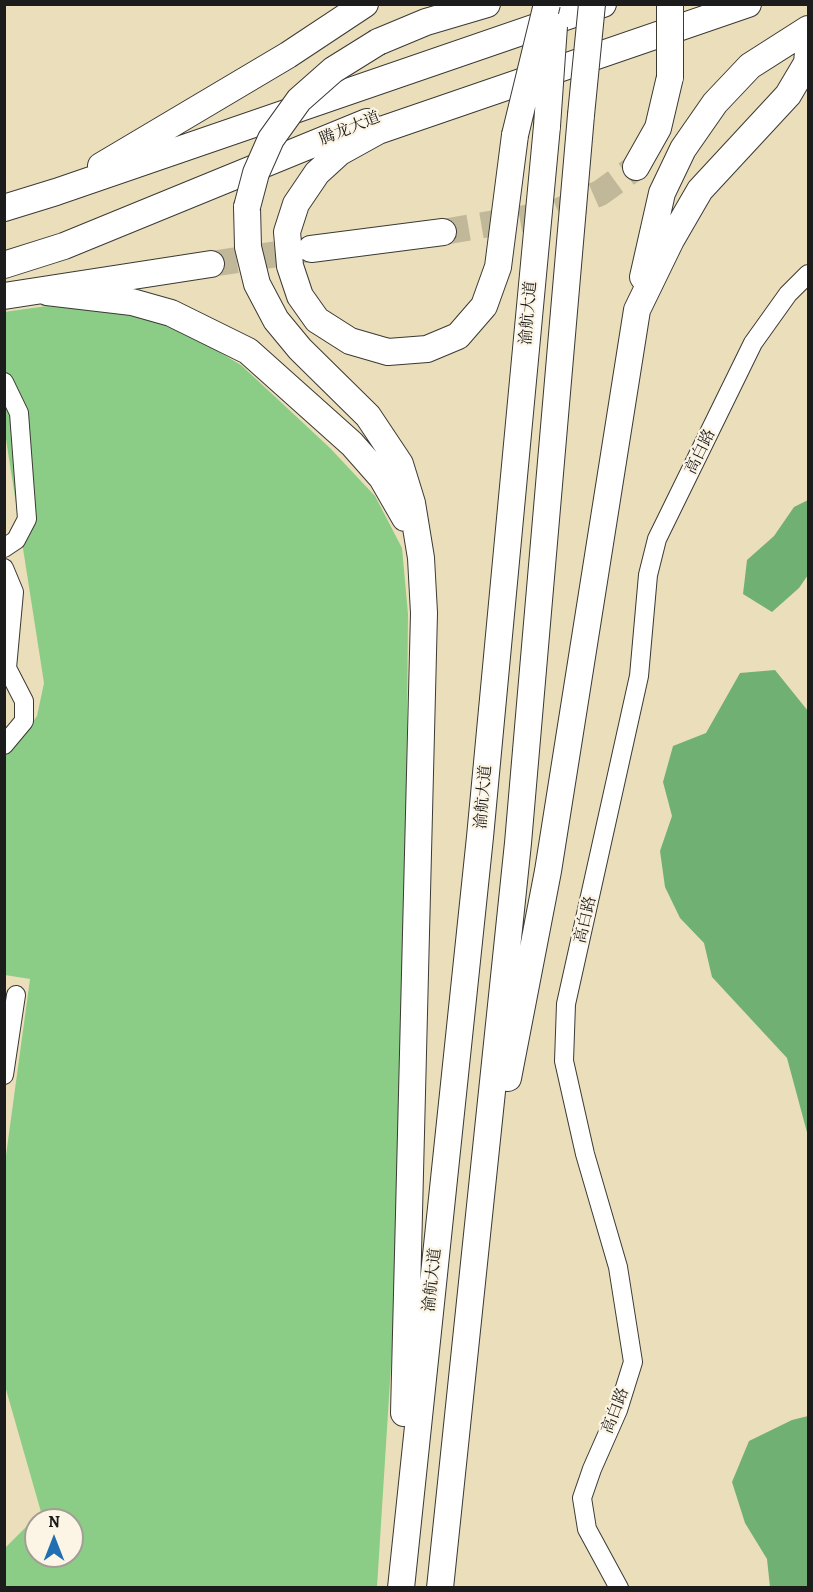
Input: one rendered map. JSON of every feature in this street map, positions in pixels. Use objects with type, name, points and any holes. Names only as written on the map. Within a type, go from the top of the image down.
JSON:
[{"type":"highway","points":[[288,55],[364,4]]},
{"type":"highway","points":[[56,192],[375,4]]},
{"type":"highway","points":[[399,1587],[412,1159],[424,613],[421,558],[412,504],[400,464],[368,416],[300,349],[276,320],[257,284],[248,247],[247,207],[256,173],[271,139],[299,100],[333,70],[378,42],[426,22],[487,4]]},
{"type":"highway","points":[[547,4],[515,135],[498,267],[484,306],[458,336],[427,349],[388,352],[350,341],[318,320],[300,296],[290,266],[287,232],[296,204],[318,173],[340,152],[378,131],[748,4]]},
{"type":"highway","name":"渝航大道","points":[[399,1587],[480,837],[547,126],[556,4]]},
{"type":"highway","points":[[440,1587],[518,843],[592,4]]},
{"type":"highway","name":"腾龙大道","points":[[4,208],[603,4]]},
{"type":"highway","points":[[636,167],[658,128],[670,76],[670,4]]},
{"type":"highway","name":"腾龙大道","points":[[4,265],[64,246],[404,106],[700,4]]},
{"type":"highway","points":[[475,1246],[548,871],[637,310],[662,193],[683,149],[715,103],[750,66],[808,29]]},
{"type":"highway","points":[[637,310],[670,240],[700,190],[788,95],[807,63],[808,52]]},
{"type":"highway","points":[[311,249],[443,232]]},
{"type":"highway","points":[[4,296],[47,292],[211,264]]},
{"type":"highway","points":[[47,292],[132,302],[171,313],[248,351],[352,444],[382,478],[400,508],[421,558]]},
{"type":"street","name":"高白路","points":[[619,1587],[588,1529],[582,1498],[618,1410],[633,1362],[618,1267],[585,1154],[564,1061],[566,1004],[639,676],[648,575],[657,539],[753,343],[788,294],[808,274]]},
{"type":"street","points":[[4,382],[19,412],[27,519],[16,540],[4,548]]},
{"type":"street","points":[[4,568],[14,592],[6,668],[24,701],[24,721],[4,745]]},
{"type":"street","points":[[4,1075],[16,995]]},
{"type":"green space","points":[[54,305],[128,314],[175,326],[241,365],[330,448],[375,496],[402,548],[408,614],[403,1175],[377,1587],[5,1587],[5,1548],[24,1529],[24,1568],[84,1568],[84,1508],[40,1508],[5,1386],[4,1170],[30,979],[5,975],[5,755],[12,750],[37,716],[44,683],[5,433],[4,312]]},
{"type":"green space","points":[[808,500],[808,575],[799,588],[772,612],[743,594],[747,560],[774,536],[794,507]]},
{"type":"green space","points":[[775,670],[808,711],[808,1136],[787,1058],[712,977],[704,943],[680,918],[665,887],[660,851],[672,816],[663,782],[673,746],[706,733],[740,673]]},
{"type":"green space","points":[[808,1416],[808,1587],[770,1587],[767,1559],[745,1523],[732,1482],[749,1441],[792,1420]]},
{"type":"tunnel","points":[[443,232],[554,213],[600,193],[636,167]]},
{"type":"tunnel","points":[[211,264],[311,249]]}]
